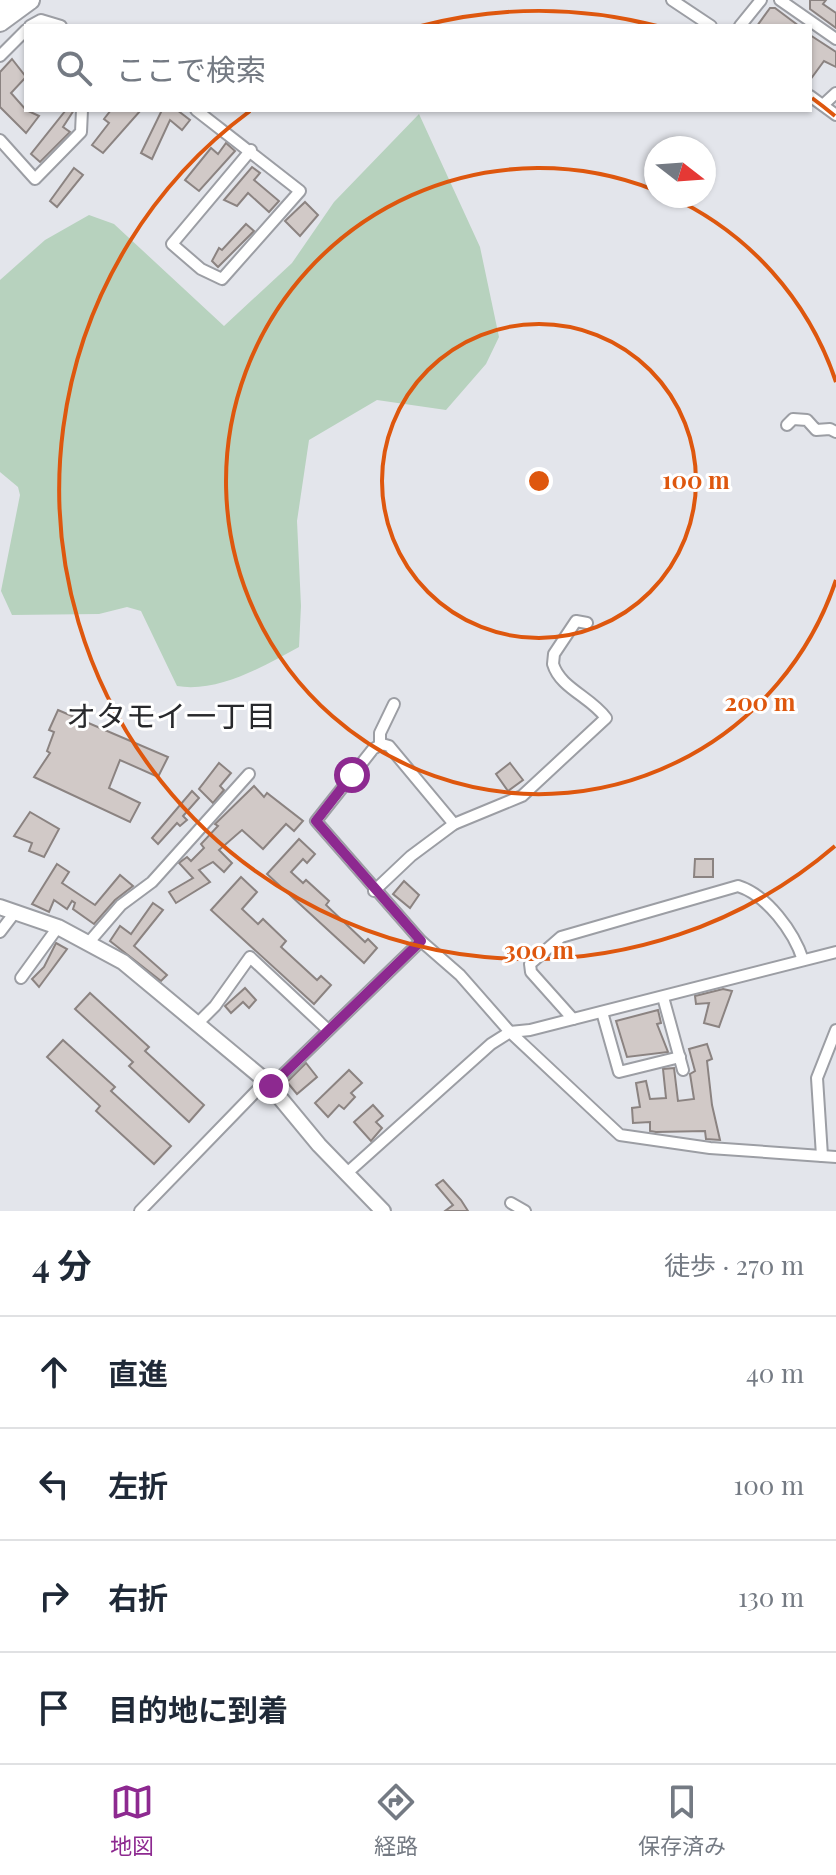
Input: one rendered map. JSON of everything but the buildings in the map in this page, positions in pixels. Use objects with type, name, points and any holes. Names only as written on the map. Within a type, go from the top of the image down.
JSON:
[{"type":"highway","points":[[0,4],[6,0]]},
{"type":"highway","points":[[0,22],[30,0]]},
{"type":"street","points":[[672,0],[708,24]]},
{"type":"street","points":[[742,24],[761,0]]},
{"type":"street","points":[[780,0],[836,39]]},
{"type":"street","points":[[34,24],[41,20],[54,24]]},
{"type":"street","points":[[0,56],[24,32]]},
{"type":"street","points":[[823,105],[836,93]]},
{"type":"street","points":[[812,97],[836,115]]},
{"type":"street","points":[[0,140],[35,179],[81,132],[82,112]]},
{"type":"street","points":[[199,112],[251,150],[300,191],[222,279],[201,269],[172,244],[251,150]]},
{"type":"street","points":[[787,425],[793,419],[807,420],[816,430],[836,432]]},
{"type":"street","points":[[374,891],[411,856],[454,824],[522,796],[606,718],[556,676],[553,664],[554,654],[570,626],[576,621],[587,623]]},
{"type":"street","points":[[380,746],[380,733],[394,704]]},
{"type":"street","points":[[454,824],[389,746],[373,749],[316,821],[374,891],[421,941],[460,975],[510,1032],[627,1138],[836,1157]]},
{"type":"street","points":[[90,941],[121,905],[152,882],[249,774]]},
{"type":"street","points":[[573,1019],[531,972],[530,964],[537,954],[561,937],[738,886],[752,890],[795,937],[803,960]]},
{"type":"street","points":[[0,907],[90,941],[123,962],[268,1083],[383,1211]]},
{"type":"street","points":[[0,932],[16,911]]},
{"type":"street","points":[[21,978],[58,927]]},
{"type":"street","points":[[140,1211],[268,1083],[421,941]]},
{"type":"street","points":[[347,1173],[491,1044],[510,1032],[602,1012],[836,952]]},
{"type":"street","points":[[197,1024],[215,1006],[250,957],[328,1030]]},
{"type":"street","points":[[663,997],[683,1070]]},
{"type":"street","points":[[602,1012],[619,1072],[680,1057]]},
{"type":"street","points":[[822,1156],[817,1078],[836,1030]]},
{"type":"street","points":[[511,1203],[525,1211]]},
{"type":"green space","points":[[419,114],[480,247],[499,337],[486,364],[446,410],[377,400],[309,440],[297,521],[301,606],[299,647],[256,670],[224,682],[208,686],[177,686],[141,611],[127,607],[99,614],[12,615],[1,591],[20,495],[18,487],[0,472],[0,280],[45,240],[89,215],[114,224],[224,326],[292,263],[334,202]]},
{"type":"district","name":"オタモイ一丁目","points":[[171,715]]},
{"type":"route","points":[[271,1086],[421,941],[374,891],[316,821],[352,775]]}]
